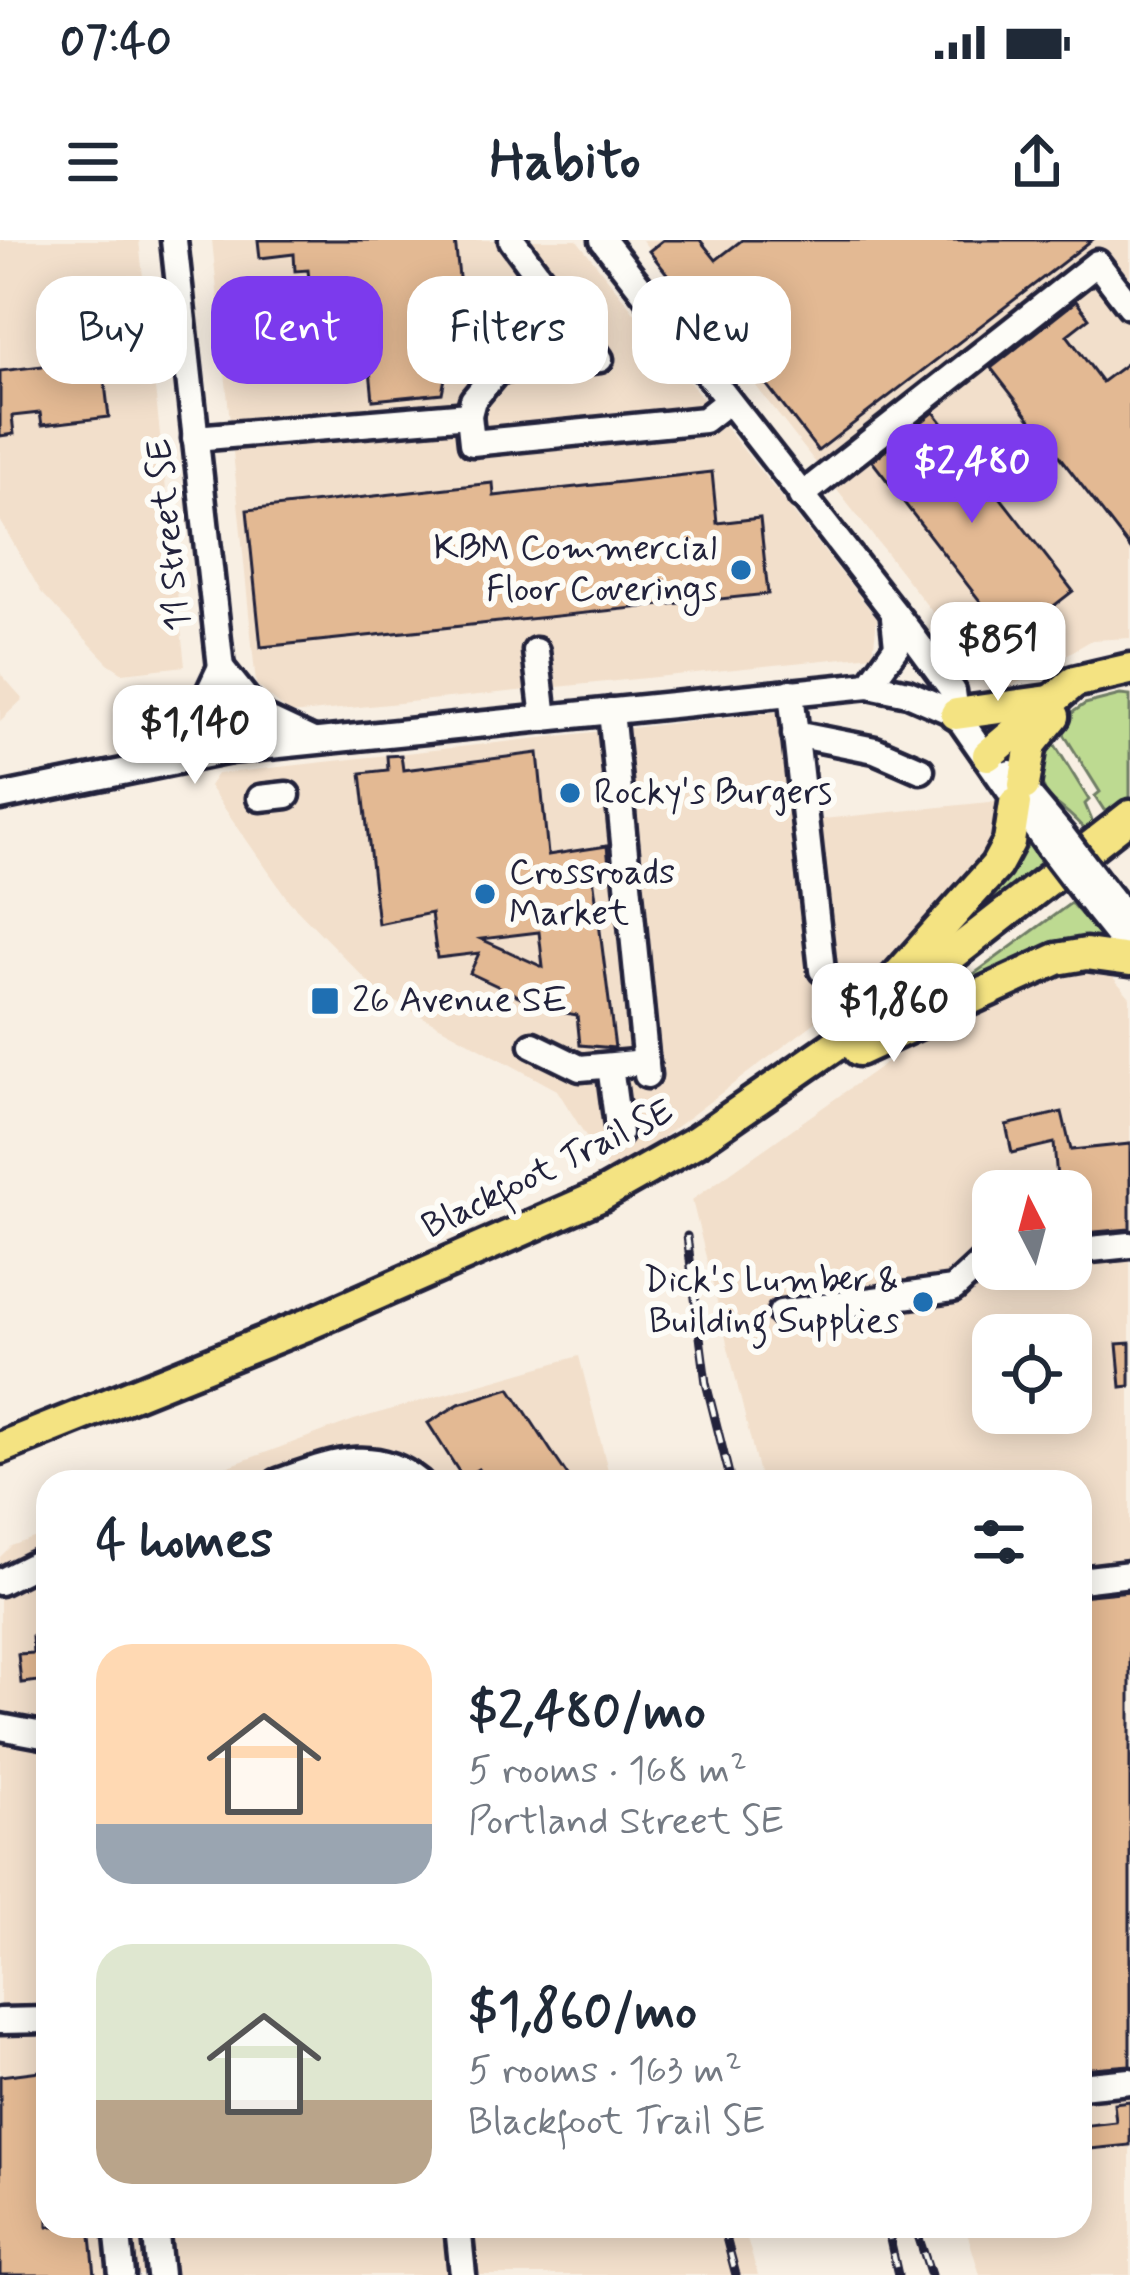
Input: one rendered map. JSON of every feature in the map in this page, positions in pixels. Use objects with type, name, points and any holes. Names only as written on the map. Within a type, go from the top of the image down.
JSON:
[{"type":"main road","points":[[988,754],[1074,682],[1130,669]]},
{"type":"main road","points":[[853,1044],[996,866],[1009,842],[1031,744],[1049,720],[1094,692],[1130,687]]},
{"type":"main road","points":[[956,714],[1049,701]]},
{"type":"main road","name":"Blackfoot Trail SE","points":[[0,1469],[456,1285],[610,1213],[785,1106],[853,1044],[1130,816]]},
{"type":"main road","name":"Blackfoot Trail SE","points":[[0,1448],[326,1317],[600,1196],[853,1044],[1130,843]]},
{"type":"main road","points":[[853,1044],[1058,959],[1086,954],[1130,956]]},
{"type":"street","name":"11 Street SE","points":[[174,240],[230,751]]},
{"type":"street","points":[[512,240],[600,359],[498,370],[472,400],[472,443],[704,420],[728,401]]},
{"type":"street","points":[[603,240],[953,691],[956,714]]},
{"type":"street","points":[[801,496],[1096,263],[1130,305]]},
{"type":"street","points":[[195,438],[469,415]]},
{"type":"street","points":[[869,685],[897,646],[894,618]]},
{"type":"street","points":[[536,651],[544,718]]},
{"type":"street","points":[[148,766],[191,730],[220,668],[260,716],[313,741]]},
{"type":"street","points":[[0,797],[230,751],[869,685],[908,693],[956,714],[1101,900],[1130,956]]},
{"type":"street","points":[[791,692],[822,970]]},
{"type":"street","points":[[533,1046],[580,1068],[647,1069],[611,712]]},
{"type":"street","points":[[795,734],[875,750],[921,770]]},
{"type":"street","points":[[260,798],[286,795]]},
{"type":"street","points":[[1101,900],[1130,923]]},
{"type":"street","points":[[610,1066],[619,1132]]},
{"type":"street","points":[[1092,1249],[1130,1245]]},
{"type":"street","points":[[782,1313],[952,1289],[972,1271]]},
{"type":"street","points":[[315,1470],[345,1460],[373,1458],[399,1470]]},
{"type":"street","points":[[0,1582],[36,1564]]},
{"type":"street","points":[[1092,1579],[1130,1574]]},
{"type":"street","points":[[0,1726],[36,1734]]},
{"type":"street","points":[[0,2021],[36,2020]]},
{"type":"street","points":[[1092,2085],[1130,2081]]},
{"type":"street","points":[[117,2238],[121,2269],[159,2266]]},
{"type":"street","points":[[459,2238],[463,2275]]},
{"type":"shaded area","points":[[0,240],[139,240],[143,276],[36,276],[36,384],[155,384],[185,666],[123,673],[108,663],[41,592],[0,520]]},
{"type":"shaded area","points":[[212,240],[577,240],[606,276],[407,276],[407,384],[608,384],[608,279],[632,309],[632,384],[691,384],[877,618],[873,655],[290,714],[256,684],[226,384],[383,384],[383,276],[216,276]]},
{"type":"shaded area","points":[[642,240],[1130,240],[1130,638],[1092,640],[997,695],[754,384],[791,384],[791,276],[670,276]]},
{"type":"shaded area","points":[[0,673],[23,699],[0,721]]},
{"type":"shaded area","points":[[802,709],[813,820],[999,801],[1001,842],[914,948],[611,1176],[557,1090],[379,993],[289,901],[209,786],[217,774]]},
{"type":"shaded area","name":"Dick's Lumber & Building Supplies","points":[[1104,967],[1130,997],[1130,2275],[980,2275],[969,2238],[1092,2238],[1092,1470],[758,1470],[692,1200],[956,1013],[1043,974]]},
{"type":"shaded area","points":[[579,1356],[608,1470],[219,1470],[354,1420]]},
{"type":"shaded area","points":[[36,1537],[36,2238],[747,2238],[758,2275],[0,2275],[0,1557],[11,1546]]},
{"type":"green space","points":[[1130,696],[1130,803],[1116,815],[1104,810],[1095,796],[1100,792],[1057,723],[1085,704]]},
{"type":"green space","points":[[1047,732],[1089,800],[1085,804],[1096,830],[1089,835],[1043,787]]},
{"type":"green space","points":[[1020,832],[1046,867],[916,974]]},
{"type":"green space","points":[[1071,903],[1109,946],[937,1001]]},
{"type":"building","points":[[258,240],[455,240],[459,276],[407,276],[407,384],[444,384],[442,393],[373,400],[371,384],[383,384],[383,276],[309,276],[308,270],[295,271],[294,254],[260,258]]},
{"type":"building","points":[[663,240],[700,240],[716,260],[742,240],[1092,240],[818,451],[766,384],[791,384],[791,276],[669,276],[649,251]]},
{"type":"building","points":[[1076,301],[1089,318],[1067,335],[1102,382],[1130,361],[1130,548],[991,368]]},
{"type":"building","points":[[36,367],[36,384],[105,384],[109,417],[42,425],[40,413],[12,416],[14,434],[0,436],[0,371]]},
{"type":"building","points":[[934,412],[1073,591],[1010,640],[872,461]]},
{"type":"building","points":[[712,472],[717,523],[760,518],[768,594],[261,647],[247,510],[493,483],[494,496]]},
{"type":"building","name":"Crossroads Market","points":[[538,753],[548,855],[607,846],[610,874],[593,876],[615,1048],[580,1045],[577,1015],[548,1010],[470,973],[479,953],[437,958],[431,913],[378,924],[361,773],[388,770],[387,756],[401,755],[403,770]],"holes":[[[539,932],[543,967],[481,939]]]},
{"type":"building","points":[[1062,1112],[1071,1150],[1130,1144],[1130,1229],[1092,1232],[1092,1170],[1056,1170],[1054,1143],[1012,1153],[1006,1125]]},
{"type":"building","points":[[1130,1343],[1130,1386],[1121,1387],[1117,1344]]},
{"type":"building","points":[[510,1388],[564,1470],[458,1470],[428,1423],[459,1404]]},
{"type":"building","points":[[1130,1591],[1130,2065],[1092,2068],[1092,1595]]},
{"type":"building","points":[[32,1636],[36,1636],[36,1681],[21,1683],[18,1654],[33,1653]]},
{"type":"building","points":[[36,2072],[36,2238],[91,2238],[95,2275],[0,2275],[0,2076]]},
{"type":"building","points":[[1130,2101],[1130,2145],[1092,2149],[1092,2125],[1116,2122],[1114,2103]]},
{"type":"railway","points":[[687,1236],[706,1383],[728,1470]]},
{"type":"railway","points":[[726,2238],[736,2275]]},
{"type":"railway","points":[[890,2238],[898,2275]]},
{"type":"railway","points":[[919,2238],[931,2275]]},
{"type":"place","name":"KBM Commercial Floor Coverings","points":[[741,570]]},
{"type":"place","name":"Rocky's Burgers","points":[[570,793]]},
{"type":"place","name":"Crossroads Market","points":[[485,894]]},
{"type":"place","name":"26 Avenue SE","points":[[325,1001]]},
{"type":"place","name":"Dick's Lumber & Building Supplies","points":[[923,1302]]}]
